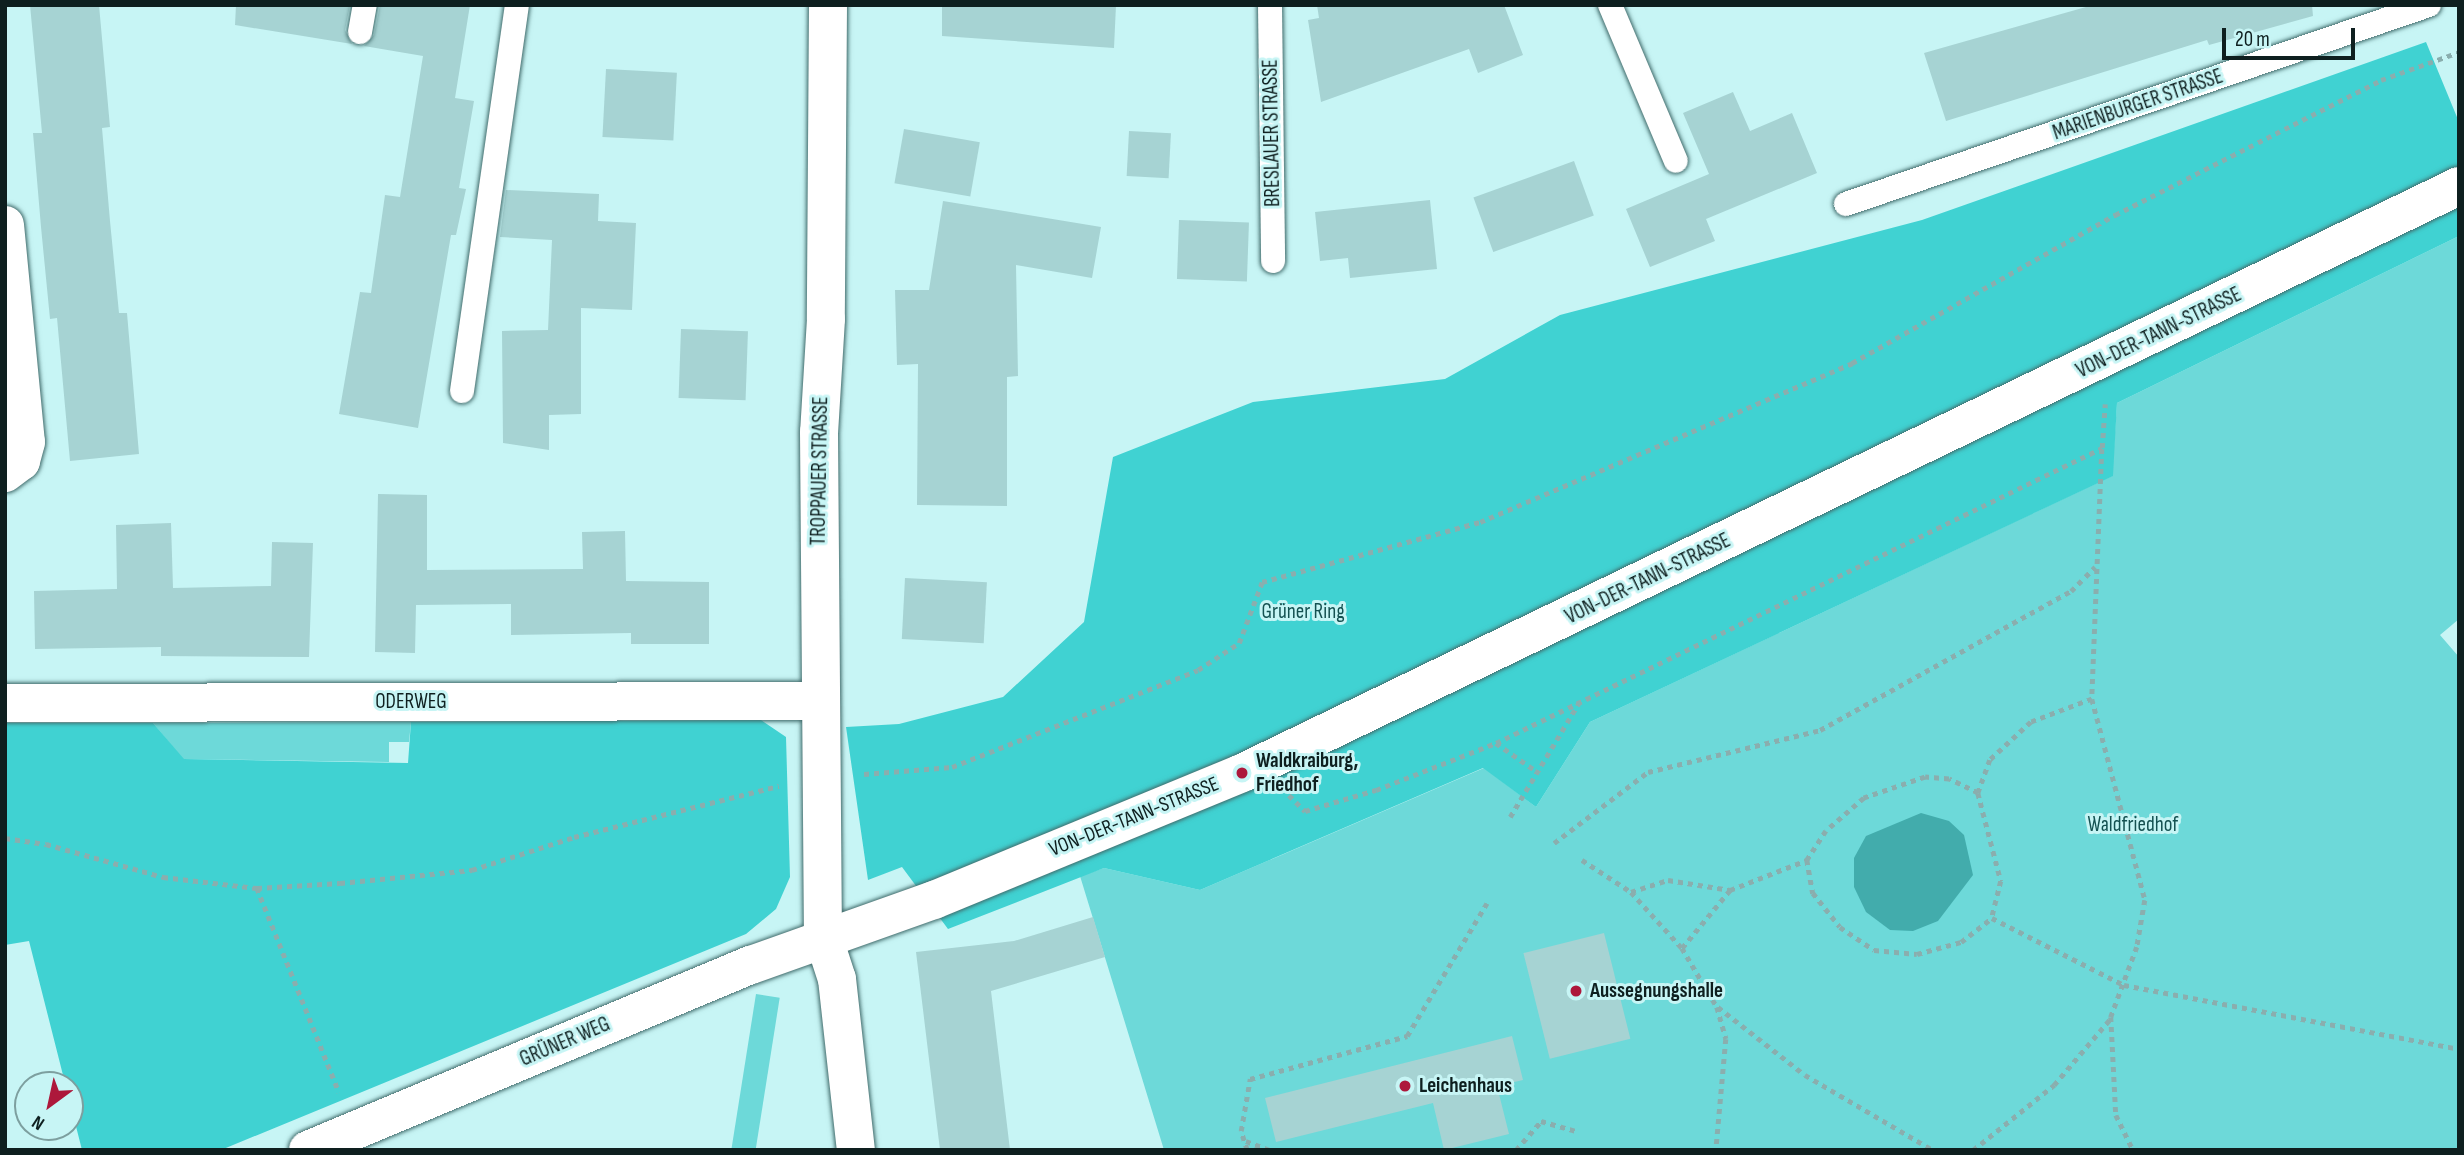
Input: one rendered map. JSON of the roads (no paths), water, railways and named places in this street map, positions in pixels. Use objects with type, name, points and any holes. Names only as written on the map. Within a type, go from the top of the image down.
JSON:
[{"type":"street","name":"TROPPAUER STRASSE","points":[[828,5],[819,777],[823,936],[837,979],[856,1150]]},
{"type":"street","name":"VON-DER-TANN-STRASSE","points":[[823,936],[934,900],[1252,768],[2459,187]]},
{"type":"street","points":[[5,225],[26,442],[21,461],[5,473]]},
{"type":"street","name":"ODERWEG","points":[[5,703],[818,701]]},
{"type":"street","name":"GRÜNER WEG","points":[[309,1150],[823,936]]},
{"type":"lane","points":[[360,32],[365,5]]},
{"type":"lane","points":[[462,391],[517,5]]},
{"type":"lane","name":"BRESLAUER STRASSE","points":[[1270,5],[1273,261]]},
{"type":"lane","points":[[1610,5],[1676,161]]},
{"type":"lane","name":"MARIENBURGER STRASSE","points":[[1846,204],[2429,5]]},
{"type":"place","name":"Waldkraiburg, Friedhof","points":[[1242,773]]},
{"type":"place","name":"Aussegnungshalle","points":[[1576,991]]},
{"type":"place","name":"Leichenhaus","points":[[1405,1086]]},
{"type":"park label","name":"Grüner Ring","points":[[1303,612]]},
{"type":"park label","name":"Waldfriedhof","points":[[2133,825]]}]
